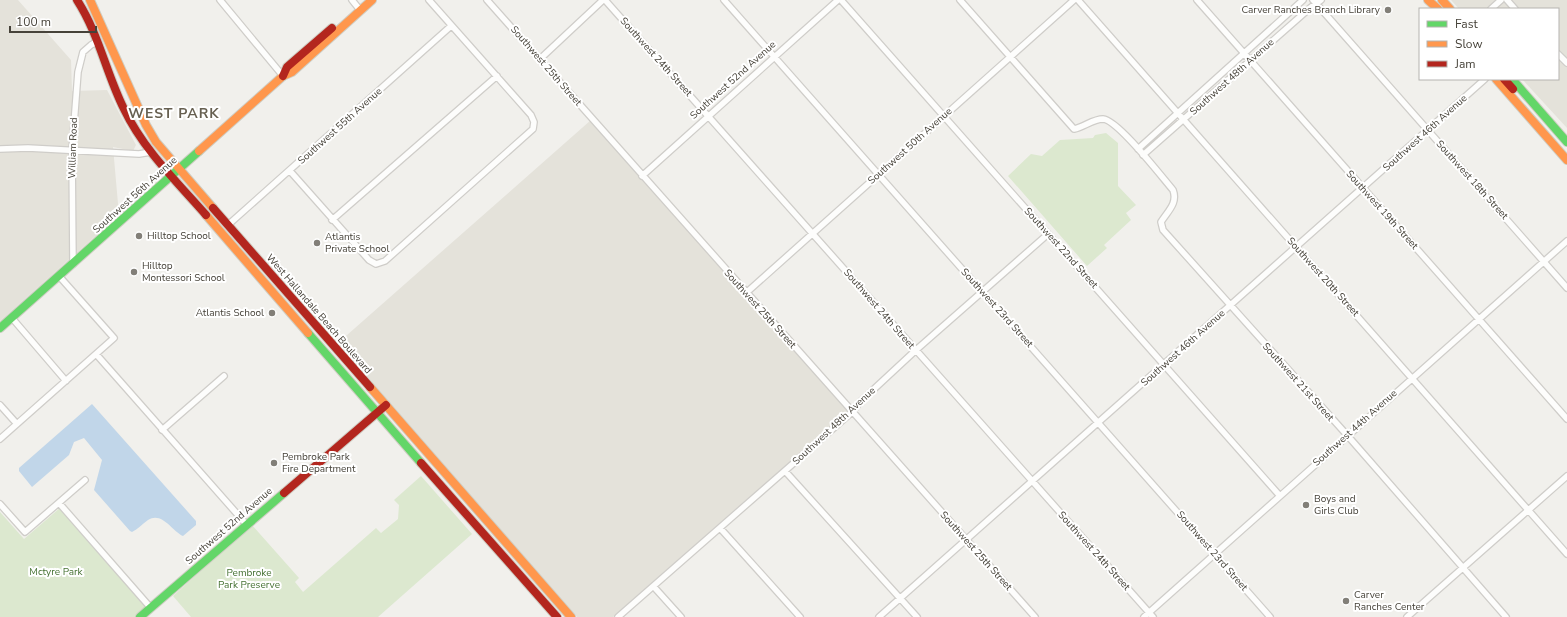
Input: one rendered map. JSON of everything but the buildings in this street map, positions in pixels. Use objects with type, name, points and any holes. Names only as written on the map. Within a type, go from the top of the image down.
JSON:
[{"type":"main road","name":"West Hallandale Beach Boulevard","points":[[76,0],[98,41],[123,107],[135,131],[151,152],[378,412],[452,500],[557,617]]},
{"type":"main road","points":[[82,0],[84,3],[91,3]]},
{"type":"main road","name":"Southwest 56th Avenue","points":[[0,328],[283,76],[292,72],[356,5],[364,0]]},
{"type":"main road","name":"Southwest 56th Avenue","points":[[356,5],[372,0]]},
{"type":"main road","points":[[1428,0],[1436,8]]},
{"type":"main road","points":[[1442,0],[1449,8]]},
{"type":"main road","name":"West Hallandale Beach Boulevard","points":[[91,3],[109,38],[132,101],[144,125],[156,142],[571,617]]},
{"type":"main road","points":[[98,41],[115,56]]},
{"type":"main road","points":[[1497,80],[1567,160]]},
{"type":"main road","points":[[1505,80],[1524,101],[1553,126]]},
{"type":"main road","points":[[1513,80],[1567,142]]},
{"type":"main road","name":"Southwest 52nd Avenue","points":[[140,617],[246,524],[386,405]]},
{"type":"main road","points":[[448,477],[452,500]]},
{"type":"street","points":[[220,0],[283,76]]},
{"type":"street","points":[[290,171],[332,220],[369,260],[376,264],[385,261],[529,134],[533,129],[534,122],[531,115],[429,0]]},
{"type":"street","name":"Southwest 25th Street","points":[[487,0],[1035,617]]},
{"type":"street","points":[[540,59],[604,0]]},
{"type":"street","name":"Southwest 24th Street","points":[[604,0],[709,116],[1032,481],[1149,616]]},
{"type":"street","name":"Southwest 23rd Street","points":[[724,0],[1270,617]]},
{"type":"street","name":"Southwest 52nd Avenue","points":[[642,176],[838,0]]},
{"type":"street","name":"Southwest 22nd Street","points":[[841,0],[1280,496]]},
{"type":"street","points":[[960,0],[1074,129],[1097,120],[1105,119],[1116,125],[1143,155]]},
{"type":"street","name":"Southwest 50th Avenue","points":[[746,293],[1074,0]]},
{"type":"street","name":"Southwest 20th Street","points":[[1078,0],[1567,554]]},
{"type":"street","name":"Southwest 19th Street","points":[[1197,0],[1567,419]]},
{"type":"street","name":"Southwest 48th Avenue","points":[[1138,149],[1304,0]]},
{"type":"street","points":[[1491,8],[1501,0]]},
{"type":"street","points":[[1507,0],[1515,8]]},
{"type":"street","name":"Southwest 48th Avenue","points":[[1143,155],[1317,1]]},
{"type":"street","name":"Southwest 18th Street","points":[[1317,1],[1567,288]]},
{"type":"street","name":"Southwest 55th Avenue","points":[[228,225],[451,26]]},
{"type":"street","name":"William Road","points":[[73,264],[72,150],[78,72],[83,52],[98,41]]},
{"type":"street","points":[[1559,55],[1567,63]]},
{"type":"street","points":[[332,220],[497,76]]},
{"type":"street","name":"Southwest 46th Avenue","points":[[879,617],[1165,365],[1484,80]]},
{"type":"street","points":[[0,149],[72,150],[139,154],[151,152]]},
{"type":"street","name":"Southwest 21st Street","points":[[1143,155],[1173,190],[1175,196],[1174,204],[1160,222],[1163,230],[1347,435],[1506,617]]},
{"type":"street","name":"Southwest 48th Avenue","points":[[618,617],[852,412],[860,402],[916,350],[1048,234]]},
{"type":"street","name":"Southwest 44th Avenue","points":[[1149,616],[1347,435],[1567,241]]},
{"type":"street","points":[[0,439],[114,338],[59,276]]},
{"type":"street","points":[[12,318],[66,381]]},
{"type":"street","points":[[96,354],[246,524]]},
{"type":"street","points":[[162,430],[224,376]]},
{"type":"street","points":[[0,405],[17,424]]},
{"type":"street","points":[[785,471],[917,617]]},
{"type":"street","points":[[1407,617],[1567,476]]},
{"type":"street","points":[[0,504],[25,532],[85,480]]},
{"type":"street","points":[[58,503],[150,608]]},
{"type":"street","points":[[720,528],[800,617]]},
{"type":"street","points":[[654,586],[681,617]]},
{"type":"shaded area","points":[[0,0],[18,0],[71,60],[72,91],[107,90],[136,145],[133,151],[113,147],[119,215],[0,321]]},
{"type":"shaded area","points":[[1451,0],[1567,0],[1567,128],[1523,80],[1559,80],[1559,8],[1458,8]]},
{"type":"shaded area","points":[[591,120],[848,411],[613,617],[577,617],[338,343]]},
{"type":"green space","points":[[1106,133],[1118,143],[1118,186],[1136,205],[1126,213],[1131,220],[1104,245],[1107,248],[1087,266],[1008,176],[1031,154],[1042,156],[1060,140],[1093,138],[1095,135]]},
{"type":"green space","name":"Pembroke Park Preserve","points":[[421,476],[472,534],[378,617],[191,617],[173,596],[252,525],[299,578],[295,582],[303,592],[376,528],[381,533],[398,519],[399,505],[394,500]]},
{"type":"green space","name":"Mctyre Park","points":[[61,507],[149,606],[137,617],[0,617],[0,512],[24,539]]},
{"type":"water","points":[[92,404],[196,521],[196,525],[183,536],[167,523],[158,518],[148,520],[134,531],[130,531],[94,490],[102,460],[84,438],[74,442],[69,455],[32,487],[19,471],[19,468]]},
{"type":"traffic: fast","points":[[1513,80],[1567,142]]},
{"type":"traffic: fast","points":[[0,328],[199,151]]},
{"type":"traffic: fast","points":[[308,333],[421,463]]},
{"type":"traffic: fast","points":[[140,617],[284,493]]},
{"type":"traffic: slow","points":[[90,0],[146,125],[156,142],[213,208]]},
{"type":"traffic: slow","points":[[199,151],[283,76],[292,72],[372,0]]},
{"type":"traffic: slow","points":[[1428,0],[1437,8]]},
{"type":"traffic: slow","points":[[1442,0],[1449,8]]},
{"type":"traffic: slow","points":[[1497,80],[1567,160]]},
{"type":"traffic: slow","points":[[206,215],[308,333]]},
{"type":"traffic: slow","points":[[370,387],[571,617]]},
{"type":"traffic: jam","points":[[77,0],[91,26],[112,82],[132,124],[161,165],[206,215]]},
{"type":"traffic: jam","points":[[283,76],[287,67],[332,28]]},
{"type":"traffic: jam","points":[[1505,80],[1513,89]]},
{"type":"traffic: jam","points":[[213,208],[370,387]]},
{"type":"traffic: jam","points":[[284,493],[386,405]]},
{"type":"traffic: jam","points":[[421,463],[557,617]]},
{"type":"place","name":"Carver Ranches Branch Library","points":[[1388,10]]},
{"type":"place","name":"Hilltop School","points":[[139,236]]},
{"type":"place","name":"Atlantis Private School","points":[[317,243]]},
{"type":"place","name":"Hilltop Montessori School","points":[[134,272]]},
{"type":"place","name":"Atlantis School","points":[[272,313]]},
{"type":"place","name":"Pembroke Park Fire Department","points":[[274,463]]},
{"type":"place","name":"Boys and Girls Club","points":[[1306,505]]},
{"type":"place","name":"Carver Ranches Center","points":[[1346,601]]},
{"type":"district","name":"WEST PARK","points":[[174,113]]}]
